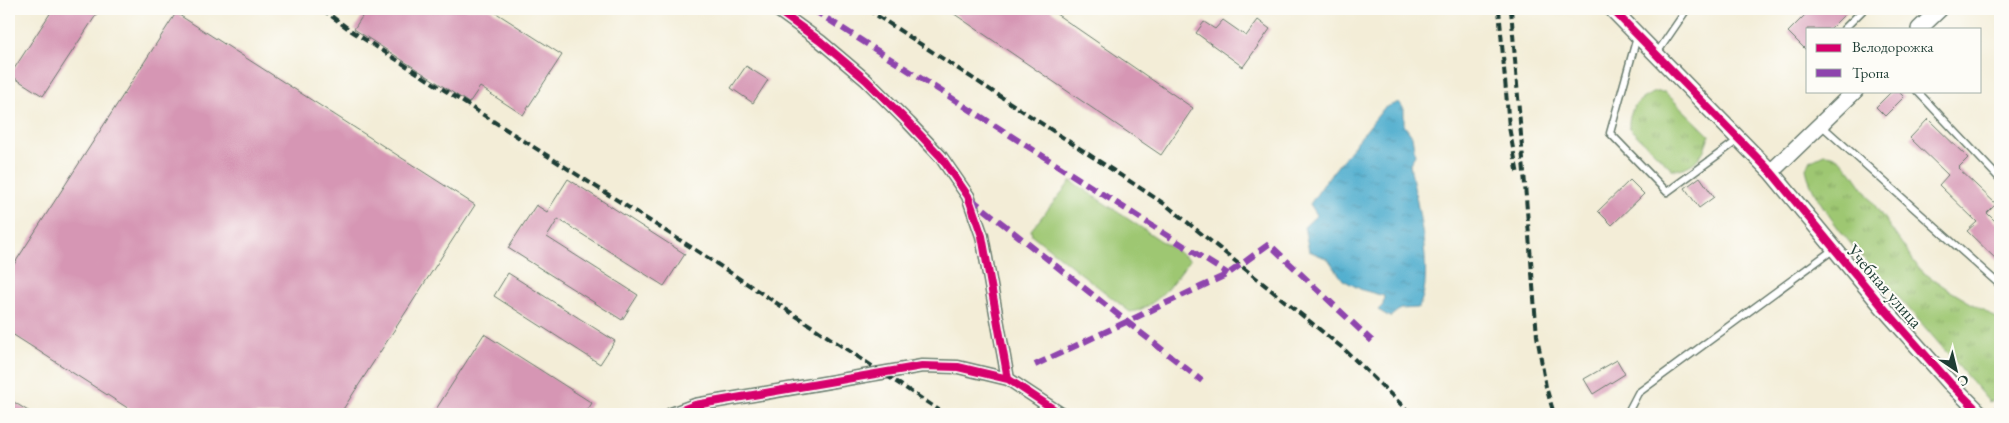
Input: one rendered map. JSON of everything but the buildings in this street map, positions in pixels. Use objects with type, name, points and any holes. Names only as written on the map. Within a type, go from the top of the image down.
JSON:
[{"type":"street","points":[[776,9],[820,41],[866,80],[941,157],[968,196],[982,236],[1008,379]]},
{"type":"street","name":"Учебная улица","points":[[1612,9],[1771,172],[1834,249],[1950,383],[1981,414]]},
{"type":"street","points":[[1921,28],[1940,9]]},
{"type":"street","points":[[1771,172],[1854,92]]},
{"type":"street","points":[[671,414],[695,405],[922,366],[958,367],[1008,379],[1042,408],[1061,414]]},
{"type":"lane","points":[[1656,54],[1687,9]]},
{"type":"lane","points":[[1845,28],[1864,9]]},
{"type":"lane","points":[[1638,36],[1610,133],[1667,192],[1739,139]]},
{"type":"lane","points":[[1918,92],[2000,179]]},
{"type":"lane","points":[[1821,125],[2000,285]]},
{"type":"lane","points":[[1627,414],[1638,393],[1834,249]]},
{"type":"green space","points":[[1656,92],[1665,92],[1709,135],[1705,149],[1697,159],[1680,169],[1673,170],[1629,128],[1630,115],[1635,105]]},
{"type":"green space","points":[[1824,154],[1836,157],[1851,171],[1920,270],[1952,292],[2000,320],[2000,398],[1989,402],[1913,313],[1861,256],[1832,220],[1811,185],[1806,169],[1809,161]]},
{"type":"green space","points":[[1071,181],[1190,260],[1164,292],[1149,305],[1140,310],[1130,312],[1032,235],[1031,230]]},
{"type":"water","points":[[1399,102],[1404,109],[1404,125],[1412,136],[1415,155],[1410,164],[1423,238],[1425,277],[1423,294],[1418,308],[1400,309],[1390,317],[1378,310],[1383,305],[1384,296],[1362,290],[1343,280],[1328,259],[1309,251],[1304,227],[1317,215],[1310,204],[1328,178],[1384,108]]},
{"type":"railway","points":[[322,9],[350,30],[708,258],[945,414]]},
{"type":"railway","points":[[867,9],[1166,205],[1345,350],[1411,414]]},
{"type":"railway","points":[[1499,9],[1509,127],[1518,175]]},
{"type":"railway","points":[[1511,9],[1537,336],[1546,387],[1554,414]]},
{"type":"marked path","points":[[812,9],[1228,274]]},
{"type":"marked path","points":[[970,198],[1202,381]]},
{"type":"marked path","points":[[1035,365],[1228,274],[1269,244],[1372,341]]},
{"type":"marked path","points":[[1992,414],[2000,408]]},
{"type":"cycle path","points":[[776,9],[820,41],[866,80],[941,157],[968,196],[982,236],[1008,379]]},
{"type":"cycle path","points":[[1612,9],[1771,172],[1881,305],[1950,383],[1981,414]]},
{"type":"cycle path","points":[[671,414],[695,405],[922,366],[958,367],[1008,379],[1061,414]]}]
